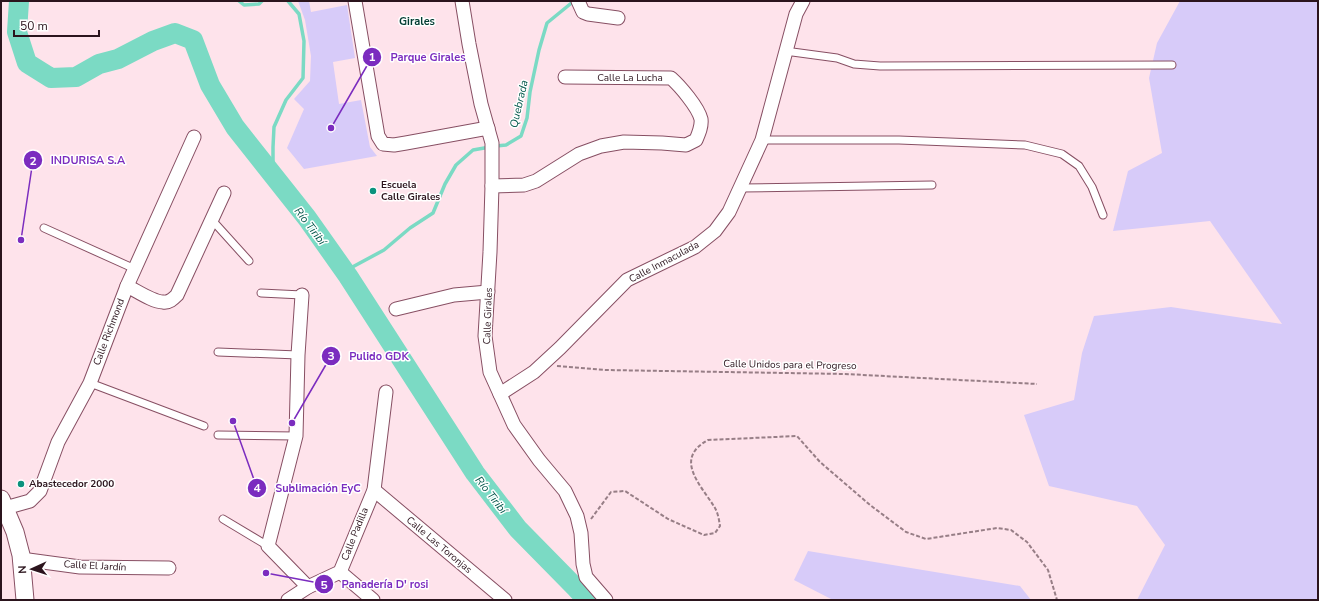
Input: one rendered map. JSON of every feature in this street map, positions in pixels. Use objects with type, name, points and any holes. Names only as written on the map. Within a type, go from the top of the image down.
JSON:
[{"type":"street","points":[[355,1],[378,136],[383,144],[394,145],[488,128]]},
{"type":"street","name":"Calle Girales","points":[[462,1],[470,51],[492,143],[492,186],[485,336],[490,372],[514,425],[539,460],[565,491],[577,516],[581,533],[583,564],[586,576],[606,600]]},
{"type":"street","points":[[578,1],[583,12],[618,18]]},
{"type":"street","name":"Calle Inmaculada","points":[[500,394],[534,372],[542,365],[627,280],[695,247],[715,231],[729,212],[762,140],[785,51],[796,14],[803,1]]},
{"type":"street","name":"Calle La Lucha","points":[[492,186],[524,185],[536,181],[579,154],[601,146],[624,142],[686,145],[696,140],[701,129],[701,119],[681,87],[671,78],[565,78]]},
{"type":"street","name":"Calle Richmond","points":[[3,503],[30,501],[40,491],[58,442],[90,383],[127,286],[194,137]]},
{"type":"street","points":[[127,286],[156,300],[164,302],[171,301],[178,295],[224,193]]},
{"type":"street","points":[[396,309],[454,295],[488,292]]},
{"type":"street","points":[[302,296],[298,355],[296,436],[268,546],[308,587]]},
{"type":"street","name":"Calle Padilla","points":[[288,600],[308,587],[340,572],[374,490],[386,392]]},
{"type":"street","name":"Calle Las Toronjas","points":[[374,490],[505,600]]},
{"type":"street","points":[[3,503],[15,532],[21,559],[25,600]]},
{"type":"street","name":"Calle El Jardín","points":[[21,559],[80,567],[169,568]]},
{"type":"street","points":[[340,572],[373,600]]},
{"type":"lane","points":[[785,51],[837,58],[854,64],[880,66],[1172,65]]},
{"type":"lane","points":[[762,140],[899,140],[1025,145],[1062,154],[1079,166],[1092,187],[1103,214]]},
{"type":"lane","points":[[741,188],[932,185]]},
{"type":"lane","points":[[212,220],[250,261]]},
{"type":"lane","points":[[44,228],[135,269]]},
{"type":"lane","points":[[261,293],[302,296]]},
{"type":"lane","points":[[218,352],[298,355]]},
{"type":"lane","points":[[90,383],[204,426]]},
{"type":"lane","points":[[218,435],[296,436]]},
{"type":"lane","points":[[222,519],[268,546]]},
{"type":"path","name":"Calle Unidos para el Progreso","points":[[542,365],[606,370],[845,374],[1038,384]]},
{"type":"path","points":[[581,533],[611,492],[625,491],[668,519],[704,535],[715,533],[720,526],[716,509],[699,484],[691,467],[692,454],[698,445],[708,440],[797,436],[820,462],[870,505],[906,532],[926,539],[997,528],[1012,530],[1027,542],[1048,570],[1057,600]]},
{"type":"shaded area","points":[[298,1],[309,1],[311,12],[347,5],[355,58],[333,62],[339,104],[361,100],[370,147],[377,156],[304,169],[287,148],[304,109],[294,99],[310,81],[311,56],[305,20]]},
{"type":"shaded area","points":[[1180,1],[1318,1],[1318,600],[1137,600],[1165,545],[1137,506],[1049,486],[1024,415],[1074,400],[1082,353],[1094,316],[1171,307],[1282,324],[1210,221],[1113,231],[1128,171],[1162,153],[1149,78],[1157,43]]},
{"type":"shaded area","points":[[808,551],[1020,586],[1031,600],[833,600],[794,580]]},
{"type":"waterway","name":"Río Tiribí","points":[[19,1],[17,32],[27,63],[51,78],[76,77],[99,64],[118,59],[153,41],[175,33],[193,40],[210,85],[235,127],[307,218],[348,276],[475,473],[518,529],[587,600]]},
{"type":"waterway","points":[[239,1],[244,5],[259,4],[262,1]]},
{"type":"waterway","points":[[273,176],[274,127],[286,100],[303,78],[304,41],[299,14],[288,1]]},
{"type":"waterway","name":"Quebrada","points":[[496,146],[506,145],[521,136],[527,118],[530,92],[539,50],[547,23],[574,1]]},
{"type":"waterway","name":"Quebrada","points":[[345,271],[384,250],[410,228],[433,213],[445,184],[456,165],[473,150],[490,147]]},
{"type":"place","name":"Parque Girales","points":[[331,128]]},
{"type":"place","name":"Escuela Calle Girales","points":[[373,191]]},
{"type":"place","name":"INDURISA S.A","points":[[21,240]]},
{"type":"place","name":"Sublimación EyC","points":[[233,421]]},
{"type":"place","name":"Pulido GDK","points":[[292,423]]},
{"type":"place","name":"Abastecedor 2000","points":[[21,484]]},
{"type":"place","name":"Panadería D' rosi","points":[[266,573]]},
{"type":"district","name":"Girales","points":[[417,21]]}]
